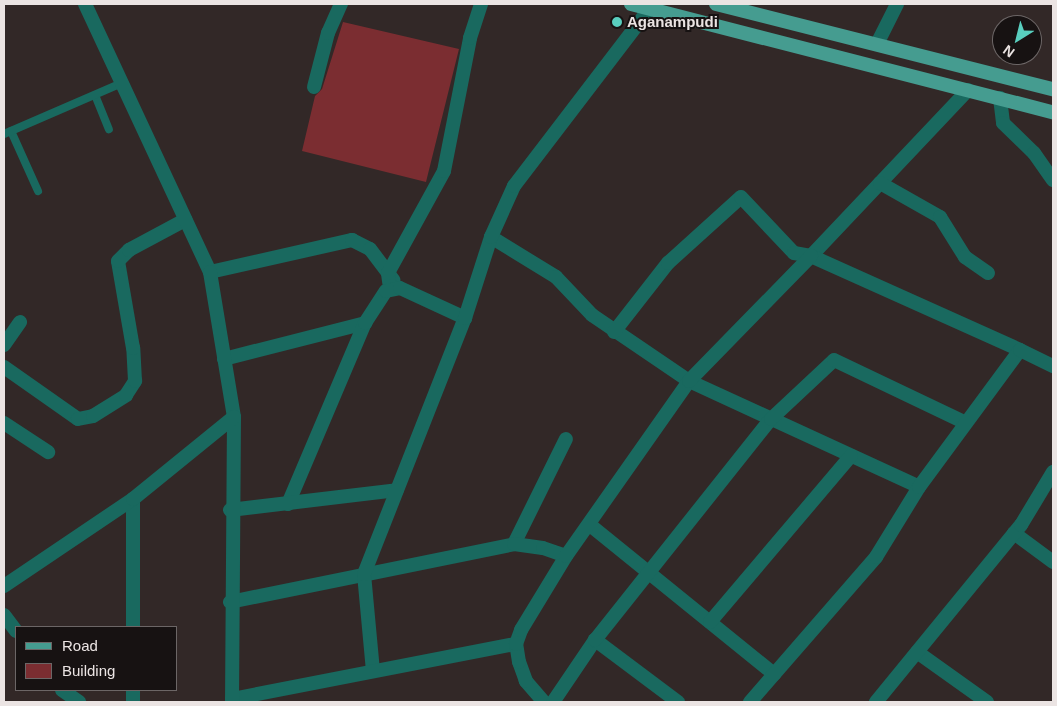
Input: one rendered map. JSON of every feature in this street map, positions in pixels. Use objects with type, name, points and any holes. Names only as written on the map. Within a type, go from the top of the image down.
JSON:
[{"type":"main road","points":[[631,4],[1053,112]]},
{"type":"main road","points":[[716,4],[1053,89]]},
{"type":"main road","points":[[731,29],[736,9]]},
{"type":"street","points":[[85,4],[210,272],[234,417],[230,510],[232,701],[516,644]]},
{"type":"street","points":[[314,87],[328,33],[341,4]]},
{"type":"street","points":[[388,273],[444,171],[470,38],[482,4]]},
{"type":"street","points":[[877,44],[897,4]]},
{"type":"street","points":[[373,672],[364,574],[465,318],[491,237],[514,186],[650,8]]},
{"type":"street","points":[[544,702],[526,681],[516,644],[566,556],[590,525],[689,381],[811,256],[968,90]]},
{"type":"street","points":[[1000,98],[1003,123],[1034,153],[1053,180]]},
{"type":"street","points":[[880,183],[940,217],[965,256],[988,273]]},
{"type":"street","points":[[614,332],[668,262],[741,197],[794,253],[811,256],[1053,366]]},
{"type":"street","points":[[4,367],[78,419],[94,416],[126,395],[135,381],[133,348],[118,261],[129,250],[185,220]]},
{"type":"street","points":[[491,237],[556,277],[614,332],[689,381],[919,487]]},
{"type":"street","points":[[210,272],[352,240],[370,249],[388,273],[395,288],[465,318]]},
{"type":"street","points":[[288,504],[365,323],[395,288]]},
{"type":"street","points":[[4,345],[20,322]]},
{"type":"street","points":[[224,359],[365,323]]},
{"type":"street","points":[[750,702],[876,557],[919,487],[1020,350]]},
{"type":"street","points":[[553,702],[596,640],[770,419],[834,360],[966,423]]},
{"type":"street","points":[[4,586],[133,499],[234,417]]},
{"type":"street","points":[[4,423],[48,452]]},
{"type":"street","points":[[514,544],[566,440]]},
{"type":"street","points":[[710,622],[851,456]]},
{"type":"street","points":[[876,702],[1014,533],[1053,472]]},
{"type":"street","points":[[230,510],[397,490]]},
{"type":"street","points":[[133,499],[133,626]]},
{"type":"street","points":[[590,525],[774,674]]},
{"type":"street","points":[[1014,533],[1053,562]]},
{"type":"street","points":[[230,602],[514,544],[544,548],[566,556]]},
{"type":"street","points":[[4,615],[15,631]]},
{"type":"street","points":[[596,640],[678,702]]},
{"type":"street","points":[[917,652],[987,702]]},
{"type":"street","points":[[63,691],[79,702]]},
{"type":"lane","points":[[38,191],[7,132],[122,83]]},
{"type":"lane","points":[[94,95],[109,129]]},
{"type":"building","points":[[343,22],[459,49],[426,182],[302,151],[315,96],[322,89]]},
{"type":"place","name":"Aganampudi","points":[[617,22]]}]
